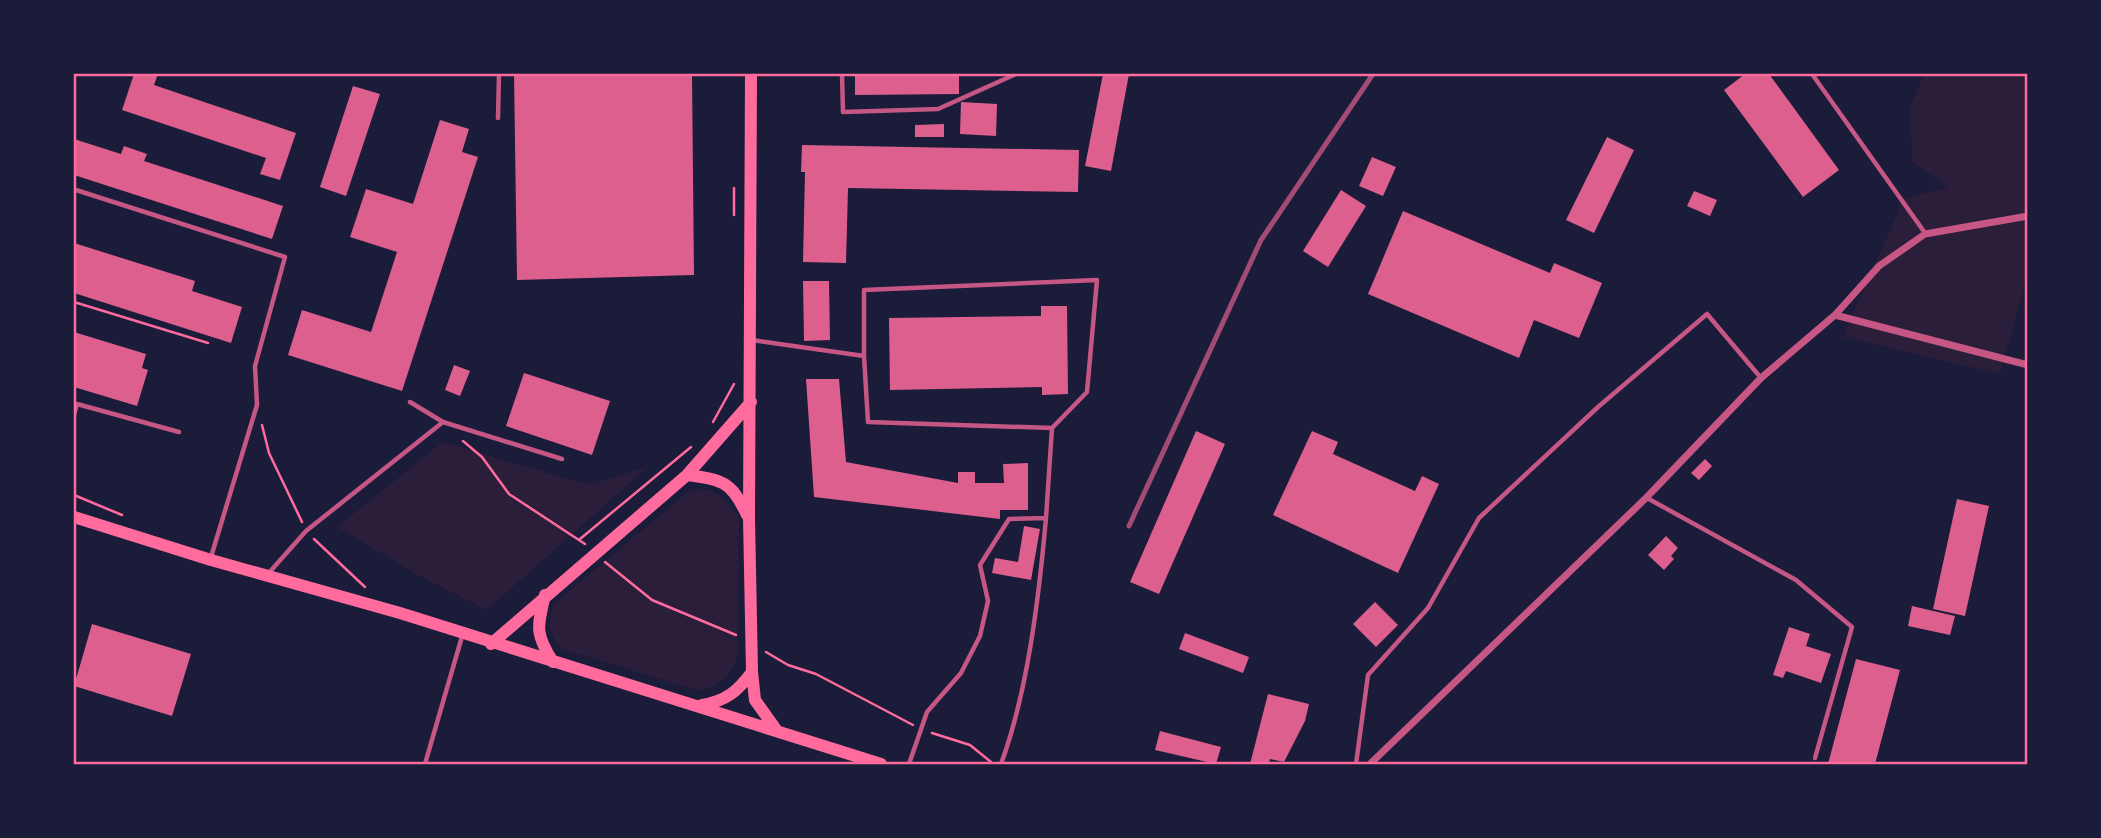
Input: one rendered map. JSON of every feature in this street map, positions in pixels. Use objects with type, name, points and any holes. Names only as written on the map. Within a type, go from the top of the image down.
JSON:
[{"type":"main road","points":[[751,74],[749,518],[752,672],[755,700],[777,731]]},
{"type":"main road","points":[[491,643],[687,475],[751,402]]},
{"type":"main road","points":[[687,475],[707,478],[736,491],[749,518]]},
{"type":"main road","points":[[74,517],[463,633],[881,765]]},
{"type":"main road","points":[[545,595],[537,626],[541,643],[554,662]]},
{"type":"main road","points":[[697,706],[720,702],[739,689],[752,672]]},
{"type":"street","points":[[1370,765],[1646,498],[1761,378],[1835,315],[1879,266],[1925,234],[2028,216]]},
{"type":"street","points":[[1835,315],[2028,365]]},
{"type":"lane","points":[[498,118],[499,74]]},
{"type":"lane","points":[[842,74],[843,112],[938,109],[1016,74]]},
{"type":"lane","points":[[1812,74],[1925,234]]},
{"type":"lane","points":[[76,190],[285,257],[255,366],[257,405],[211,560]]},
{"type":"lane","points":[[1001,765],[1012,735],[1041,579],[1052,428],[1087,392],[1097,280],[864,290],[868,422],[1052,428]]},
{"type":"lane","points":[[1356,765],[1368,675],[1428,608],[1479,518],[1598,407],[1707,314],[1761,378]]},
{"type":"lane","points":[[751,340],[864,356]]},
{"type":"lane","points":[[410,402],[443,422],[562,459]]},
{"type":"lane","points":[[74,415],[75,404],[179,432]]},
{"type":"lane","points":[[267,575],[306,531],[443,422]]},
{"type":"lane","points":[[1646,498],[1796,580],[1852,627],[1815,758]]},
{"type":"lane","points":[[909,765],[928,712],[961,673],[980,636],[988,601],[980,565],[1009,519],[1046,518]]},
{"type":"lane","points":[[425,765],[463,633]]},
{"type":"path","points":[[74,302],[208,343]]},
{"type":"path","points":[[713,422],[738,376]]},
{"type":"path","points":[[462,440],[482,457],[509,494],[580,539],[593,553],[652,600],[752,643],[788,665],[816,674],[922,730],[970,745],[993,765]]},
{"type":"path","points":[[580,539],[696,442]]},
{"type":"path","points":[[74,495],[123,516]]},
{"type":"shaded area","points":[[1924,74],[2027,74],[2027,275],[2000,374],[1843,337],[1904,198],[1948,187],[1912,162],[1910,108]]},
{"type":"shaded area","points":[[443,442],[589,485],[649,466],[487,610],[418,575],[337,527]]},
{"type":"shaded area","points":[[701,488],[724,499],[739,519],[737,657],[728,675],[719,683],[700,691],[562,649],[550,626],[556,602],[688,492]]},
{"type":"building","points":[[134,74],[158,74],[154,85],[296,133],[280,180],[260,174],[266,158],[122,110]]},
{"type":"building","points":[[514,74],[692,74],[694,275],[517,280]]},
{"type":"building","points":[[855,74],[959,74],[959,94],[855,95]]},
{"type":"building","points":[[1103,74],[1129,74],[1111,171],[1085,166]]},
{"type":"building","points":[[1745,74],[1769,74],[1839,170],[1803,197],[1724,90]]},
{"type":"building","points":[[353,86],[380,94],[346,196],[320,187]]},
{"type":"building","points":[[961,102],[997,104],[996,136],[960,134]]},
{"type":"building","points":[[440,120],[469,129],[462,152],[478,157],[402,391],[288,355],[302,310],[371,332],[397,252],[350,237],[366,189],[413,204]]},
{"type":"building","points":[[944,124],[944,137],[915,137],[915,125]]},
{"type":"building","points":[[1607,137],[1634,150],[1594,233],[1566,220]]},
{"type":"building","points":[[74,139],[121,154],[124,146],[147,154],[144,161],[283,206],[272,239],[74,175]]},
{"type":"building","points":[[802,145],[1079,150],[1078,192],[848,188],[846,263],[803,262],[805,172],[801,172]]},
{"type":"building","points":[[1372,157],[1396,167],[1383,196],[1359,186]]},
{"type":"building","points":[[1341,190],[1366,206],[1328,267],[1303,251]]},
{"type":"building","points":[[1694,191],[1717,200],[1710,216],[1687,206]]},
{"type":"building","points":[[1403,211],[1550,273],[1554,263],[1602,283],[1579,338],[1534,320],[1519,358],[1368,294]]},
{"type":"building","points":[[74,243],[195,281],[192,291],[242,307],[231,343],[74,293]]},
{"type":"building","points":[[803,281],[829,281],[830,340],[804,341]]},
{"type":"building","points":[[1041,306],[1067,306],[1068,394],[1042,395],[1042,387],[890,390],[889,318],[1041,316]]},
{"type":"building","points":[[74,332],[146,354],[142,368],[148,370],[137,406],[74,387]]},
{"type":"building","points":[[454,365],[470,371],[460,396],[445,390]]},
{"type":"building","points":[[524,373],[610,401],[592,455],[506,426]]},
{"type":"building","points":[[806,379],[839,379],[846,462],[958,483],[958,472],[975,472],[975,483],[1004,483],[1003,464],[1028,463],[1028,510],[1000,510],[1000,519],[814,497]]},
{"type":"building","points":[[1196,431],[1225,444],[1159,594],[1130,582]]},
{"type":"building","points":[[1312,431],[1338,442],[1333,454],[1415,491],[1422,476],[1439,484],[1398,573],[1273,515]]},
{"type":"building","points":[[1705,459],[1712,466],[1699,480],[1691,473]]},
{"type":"building","points":[[1957,499],[1989,506],[1965,616],[1933,609]]},
{"type":"building","points":[[1024,526],[1040,529],[1031,580],[992,573],[995,558],[1018,562]]},
{"type":"building","points":[[1666,536],[1678,548],[1671,556],[1674,559],[1664,570],[1648,555]]},
{"type":"building","points":[[1375,602],[1398,625],[1376,647],[1353,624]]},
{"type":"building","points":[[1912,606],[1955,616],[1950,635],[1908,626]]},
{"type":"building","points":[[92,624],[191,654],[172,716],[74,686]]},
{"type":"building","points":[[1789,627],[1810,634],[1806,646],[1831,654],[1821,683],[1786,671],[1783,678],[1773,675]]},
{"type":"building","points":[[1185,633],[1249,657],[1243,673],[1179,649]]},
{"type":"building","points":[[1856,659],[1900,670],[1875,764],[1828,764]]},
{"type":"building","points":[[1268,694],[1309,704],[1305,721],[1284,762],[1270,759],[1269,764],[1250,764]]},
{"type":"building","points":[[1160,731],[1221,747],[1216,764],[1155,750]]},
{"type":"railway","points":[[1129,526],[1261,240],[1373,74]]}]
